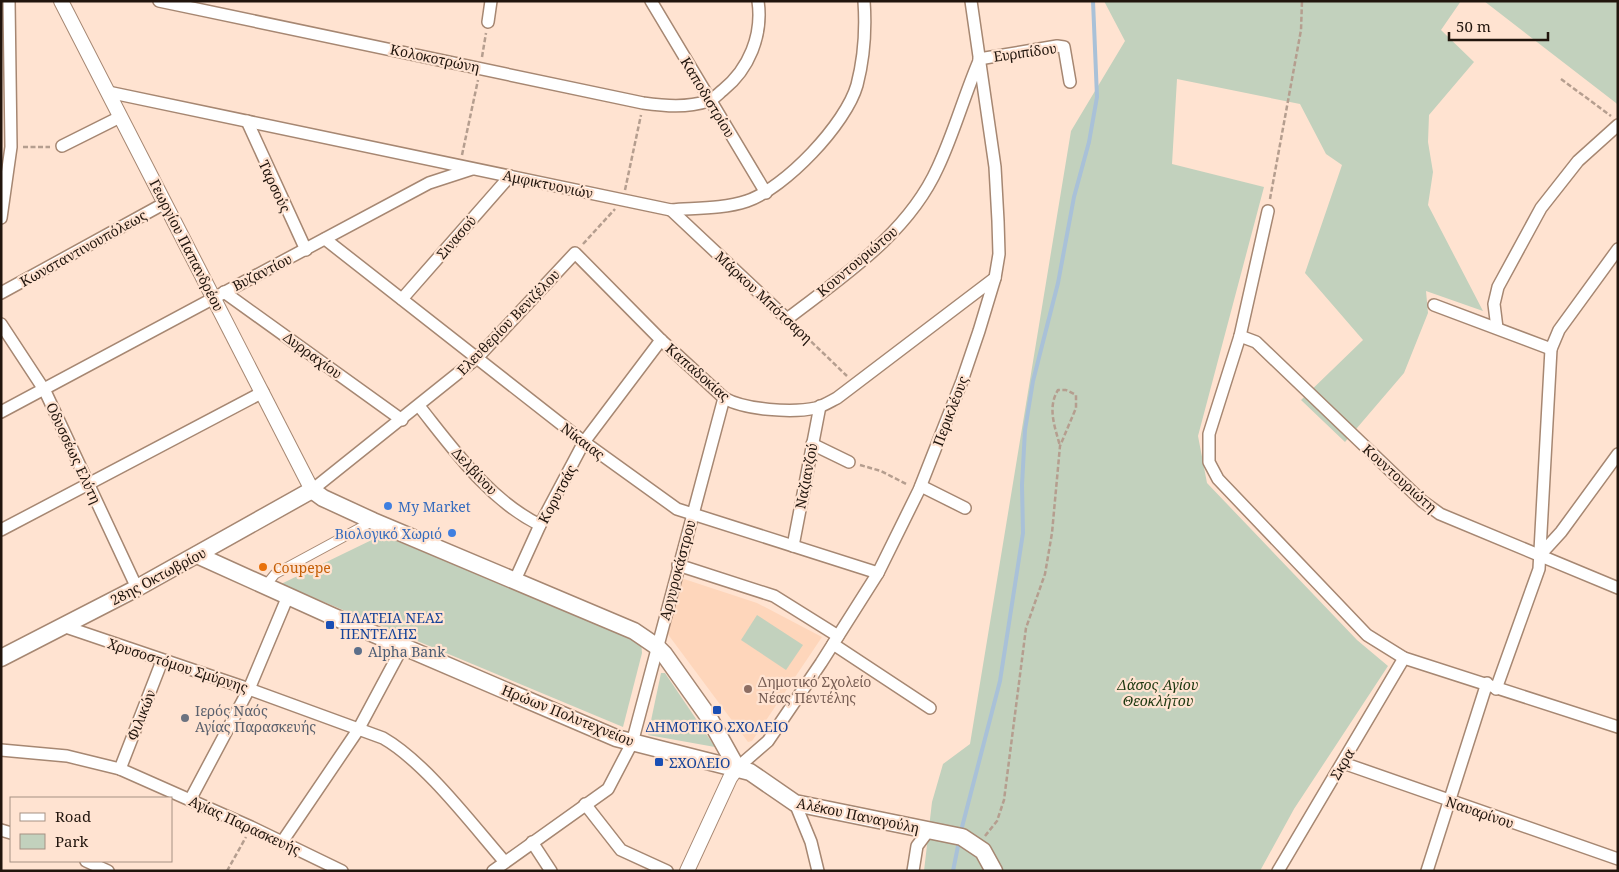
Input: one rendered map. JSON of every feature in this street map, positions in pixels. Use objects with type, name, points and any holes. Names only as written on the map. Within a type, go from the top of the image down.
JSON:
[{"type":"main road","points":[[312,490],[323,498],[373,521],[634,631],[656,646],[708,716],[737,768]]},
{"type":"main road","name":"28ης Οκτωβρίου","points":[[1,658],[136,588],[312,490]]},
{"type":"main road","points":[[232,569],[230,550],[233,535]]},
{"type":"main road","name":"Ηρώων Πολυτεχνείου","points":[[197,554],[403,646],[632,743],[737,768]]},
{"type":"main road","name":"Αλέκου Παναγούλη","points":[[737,768],[758,777],[796,803],[951,834],[972,842]]},
{"type":"main road","points":[[972,842],[983,850],[994,871]]},
{"type":"street","points":[[1,218],[11,147],[5,30],[9,1]]},
{"type":"street","name":"Γεωργίου Παπανδρέου","points":[[61,1],[165,203],[219,294],[263,392],[312,490]]},
{"type":"street","name":"Κολοκοτρώνη","points":[[159,1],[643,103],[677,106],[710,101]]},
{"type":"street","points":[[488,22],[491,1]]},
{"type":"street","name":"Καποδιστρίου","points":[[651,1],[766,193]]},
{"type":"street","points":[[710,101],[731,84],[748,61],[756,36],[758,1]]},
{"type":"street","name":"Αμφικτυονιών","points":[[108,92],[671,210],[716,207],[745,202],[766,193],[816,148],[830,132],[856,87],[864,46],[864,1]]},
{"type":"street","name":"Περικλέους","points":[[737,768],[768,741],[836,640],[878,573],[903,527],[964,376],[995,278],[999,254],[997,192],[972,1]]},
{"type":"street","name":"Ευριπίδου","points":[[979,59],[1057,46],[1064,47],[1070,82]]},
{"type":"street","name":"Κουντουριώτου","points":[[787,318],[858,264],[882,243],[913,210],[938,168],[979,59]]},
{"type":"street","points":[[62,146],[120,117]]},
{"type":"street","name":"Ταρσούς","points":[[247,121],[306,250]]},
{"type":"street","points":[[1497,328],[1494,304],[1498,287],[1537,216],[1578,161],[1618,123]]},
{"type":"street","name":"Βυζαντίου","points":[[1,412],[429,183],[473,168]]},
{"type":"street","name":"Σινασού","points":[[402,299],[510,176]]},
{"type":"street","name":"Κωνσταντινουπόλεως","points":[[1,293],[165,203]]},
{"type":"street","name":"Μάρκου Μπότσαρη","points":[[671,210],[787,318]]},
{"type":"street","points":[[1268,211],[1240,336],[1210,434],[1210,462],[1218,479],[1367,635],[1404,658],[1618,727]]},
{"type":"street","name":"Νίκαιας","points":[[325,239],[584,442],[677,509],[878,573]]},
{"type":"street","points":[[1427,871],[1492,686],[1539,569],[1551,349],[1559,330],[1618,249]]},
{"type":"street","name":"Καπαδοκίας","points":[[575,253],[661,340],[724,398],[734,403],[762,408],[804,409],[820,406],[856,385],[995,278]]},
{"type":"street","name":"Ελευθερίου Βενιζέλου","points":[[312,490],[402,420],[477,358],[575,253]]},
{"type":"street","name":"Δυρραχίου","points":[[219,294],[402,420]]},
{"type":"street","points":[[1434,305],[1551,349]]},
{"type":"street","name":"Οδυσσέως Ελύτη","points":[[1,324],[45,390],[136,588]]},
{"type":"street","name":"Κουντουριώτη","points":[[1240,336],[1256,342],[1422,502],[1459,523],[1618,588]]},
{"type":"street","name":"Κορυτσάς","points":[[515,580],[540,525],[584,442],[661,340]]},
{"type":"street","points":[[1,530],[263,392]]},
{"type":"street","name":"Αργυροκάστρου","points":[[493,871],[504,861],[608,789],[632,743],[656,646],[724,398]]},
{"type":"street","name":"Δελβίνου","points":[[419,406],[463,461],[490,489],[521,516],[540,525]]},
{"type":"street","name":"Ναζιανζού","points":[[794,546],[820,406]]},
{"type":"street","points":[[812,444],[850,462]]},
{"type":"street","points":[[1540,555],[1561,532],[1618,454]]},
{"type":"street","points":[[920,488],[965,508]]},
{"type":"street","points":[[266,585],[275,574],[373,521]]},
{"type":"street","points":[[678,565],[774,596],[930,708]]},
{"type":"street","points":[[190,800],[249,689],[288,596]]},
{"type":"street","name":"Χρυσοστόμου Σμύρνης","points":[[63,626],[249,689],[383,738],[400,748],[450,799],[504,861]]},
{"type":"street","points":[[282,842],[358,730],[403,646]]},
{"type":"street","name":"Σκρα","points":[[1278,871],[1404,658]]},
{"type":"street","name":"Φιλικών","points":[[120,769],[162,661]]},
{"type":"street","name":"Αγίας Παρασκευής","points":[[1,750],[67,756],[120,769],[251,827],[342,871]]},
{"type":"street","name":"Ναυαρίνου","points":[[1342,763],[1618,859]]},
{"type":"street","points":[[687,871],[730,778],[737,768]]},
{"type":"street","points":[[796,803],[811,842],[818,871]]},
{"type":"street","points":[[585,804],[621,850],[668,871]]},
{"type":"street","points":[[913,871],[917,846],[928,830]]},
{"type":"street","points":[[532,842],[551,871]]},
{"type":"street","points":[[88,862],[108,871]]},
{"type":"path","points":[[1268,211],[1301,30],[1302,1]]},
{"type":"path","points":[[459,165],[481,68],[488,22]]},
{"type":"path","points":[[1561,79],[1618,123]]},
{"type":"path","points":[[575,253],[623,200],[643,103]]},
{"type":"path","points":[[11,147],[62,146]]},
{"type":"path","name":"Μάρκου Μπότσαρη","points":[[787,318],[856,385]]},
{"type":"path","points":[[972,842],[986,835],[997,821],[1004,800],[1026,628],[1045,574],[1052,533],[1060,446],[1076,408],[1076,395],[1066,390],[1058,390],[1054,398],[1052,410],[1060,446]]},
{"type":"path","points":[[850,462],[881,471],[920,488]]},
{"type":"path","points":[[227,871],[251,827]]},
{"type":"shaded area","name":"Δημοτικό Σχολείο Νέας Πεντέλης","points":[[681,578],[757,603],[822,637],[752,741],[748,742],[667,633]]},
{"type":"green space","name":"Δάσος Αγίου Θεοκλήτου","points":[[1104,1],[1461,1],[1441,30],[1474,62],[1429,115],[1428,142],[1433,172],[1428,205],[1483,311],[1426,291],[1428,313],[1404,373],[1345,442],[1301,400],[1363,340],[1305,273],[1342,165],[1326,154],[1300,104],[1177,79],[1172,164],[1264,187],[1198,436],[1207,483],[1357,640],[1388,666],[1294,809],[1260,871],[924,871],[932,802],[943,764],[970,744],[1071,131],[1125,41]]},
{"type":"green space","points":[[1484,1],[1618,1],[1618,105],[1616,103]]},
{"type":"green space","points":[[382,535],[641,641],[642,653],[623,727],[281,584]]},
{"type":"green space","points":[[757,615],[803,645],[786,670],[741,640]]},
{"type":"green space","points":[[661,673],[665,673],[715,747],[648,735]]},
{"type":"waterway","points":[[961,831],[1000,681],[1023,533],[1022,485],[1025,430],[1033,381],[1058,283],[1074,197],[1089,142],[1097,97],[1093,1]]},
{"type":"waterway","points":[[953,871],[959,841]]},
{"type":"place","name":"My Market","points":[[388,506]]},
{"type":"place","name":"Βιολογικό Χωριό","points":[[452,533]]},
{"type":"place","name":"Coupepe","points":[[263,567]]},
{"type":"place","name":"ΠΛΑΤΕΙΑ ΝΕΑΣ ΠΕΝΤΕΛΗΣ","points":[[330,625]]},
{"type":"place","name":"Alpha Bank","points":[[358,651]]},
{"type":"place","name":"Δημοτικό Σχολείο Νέας Πεντέλης","points":[[748,689]]},
{"type":"place","name":"ΔΗΜΟΤΙΚΟ ΣΧΟΛΕΙΟ","points":[[717,710]]},
{"type":"place","name":"Ιερός Ναός Αγίας Παρασκευής","points":[[185,718]]},
{"type":"place","name":"ΣΧΟΛΕΙΟ","points":[[659,762]]}]
